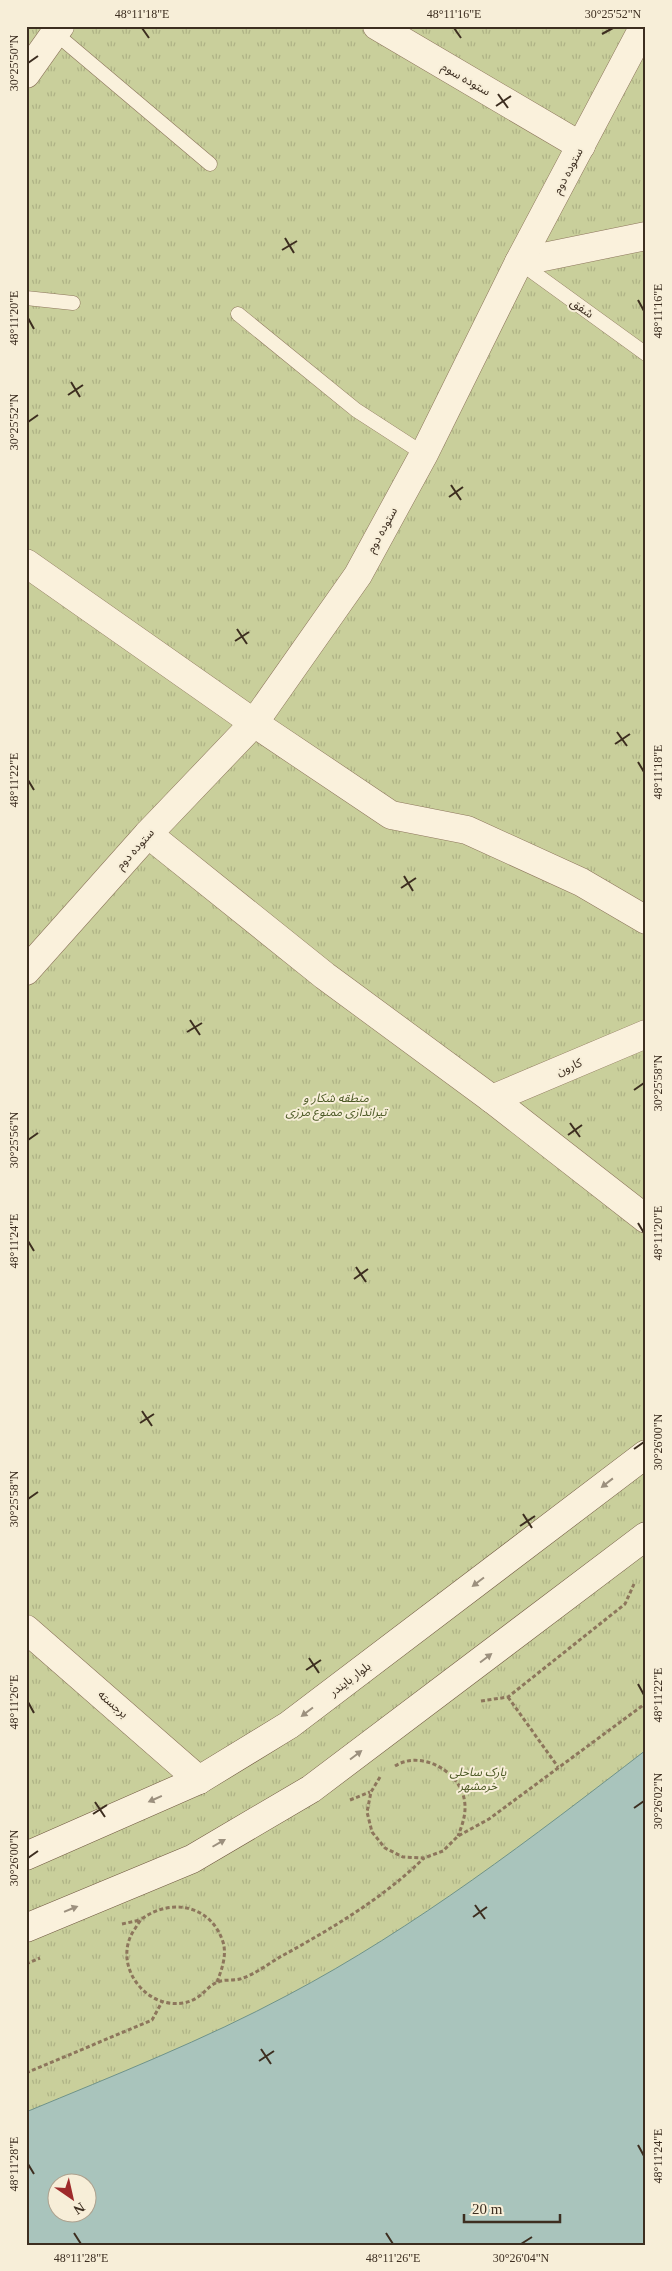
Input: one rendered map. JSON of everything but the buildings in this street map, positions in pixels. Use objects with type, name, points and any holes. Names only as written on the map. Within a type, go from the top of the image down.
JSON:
[{"type":"street","name":"ستوده سوم","points":[[376,26],[582,146]]},
{"type":"street","name":"ستوده دوم","points":[[26,971],[148,834],[254,723],[358,574],[424,454],[519,262],[644,26]]},
{"type":"street","points":[[26,74],[57,30]]},
{"type":"street","points":[[519,262],[646,236]]},
{"type":"street","points":[[26,564],[254,723],[391,815],[467,830],[581,882],[646,920]]},
{"type":"street","points":[[148,834],[325,976],[492,1100],[646,1220]]},
{"type":"street","name":"کارون","points":[[492,1100],[646,1034]]},
{"type":"street","name":"بلوار بایندر","points":[[26,1856],[199,1780],[289,1725],[646,1454]]},
{"type":"street","points":[[26,1928],[192,1859],[311,1789],[646,1536]]},
{"type":"street","name":"برجسته","points":[[26,1629],[199,1780]]},
{"type":"lane","points":[[57,30],[210,164]]},
{"type":"lane","name":"شفق","points":[[519,262],[646,354]]},
{"type":"lane","points":[[26,298],[72,303]]},
{"type":"lane","points":[[238,314],[356,410],[424,454]]},
{"type":"path","points":[[473,1702],[508,1697],[625,1604],[636,1581]]},
{"type":"path","points":[[508,1697],[558,1767]]},
{"type":"path","points":[[382,1775],[371,1792],[367,1812],[372,1832],[385,1848],[403,1857],[424,1858],[443,1851],[458,1836],[489,1819],[646,1703]]},
{"type":"path","points":[[393,1768],[404,1758]]},
{"type":"path","points":[[399,1764],[419,1761],[433,1764],[439,1766],[455,1779],[464,1797],[465,1818],[458,1836]]},
{"type":"path","points":[[217,1982],[241,1979],[330,1930],[400,1882],[424,1858]]},
{"type":"path","points":[[121,1924],[141,1920],[158,1909],[178,1906],[198,1911],[214,1924],[223,1942],[224,1963],[217,1982],[202,1996],[183,2003],[162,2002],[144,1993],[132,1977],[126,1958],[130,1937],[141,1920]]},
{"type":"path","points":[[26,1964],[44,1956]]},
{"type":"path","points":[[26,2073],[152,2020],[162,2002]]},
{"type":"green space","name":"منطقه شکار و تیراندازی ممنوع مرزی","points":[[26,26],[646,26],[646,2245],[26,2245]]},
{"type":"water","points":[[646,1750],[646,2245],[26,2245],[26,2112],[224,2027],[288,1995],[382,1941],[517,1848]]},
{"type":"park label","name":"پارک ساحلی خرمشهر","points":[[478,1779]]}]
